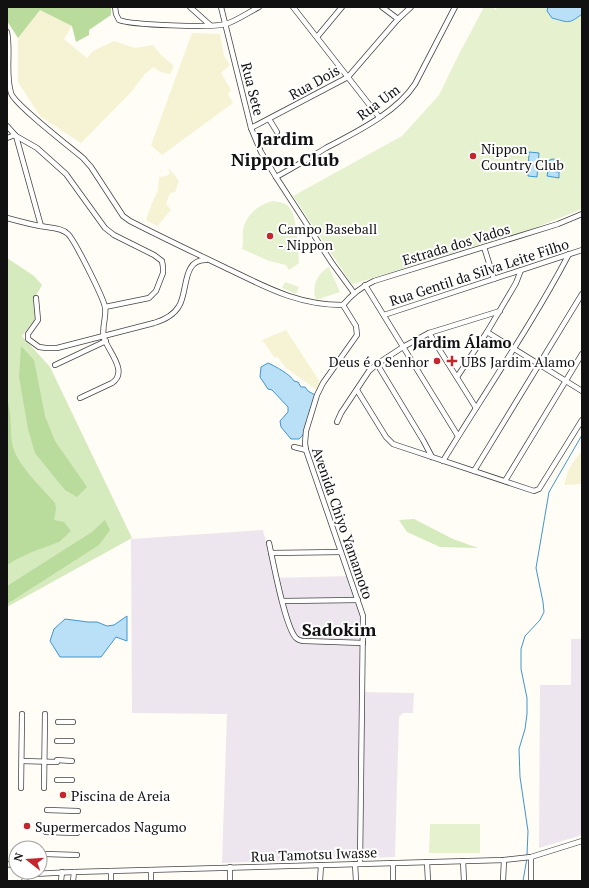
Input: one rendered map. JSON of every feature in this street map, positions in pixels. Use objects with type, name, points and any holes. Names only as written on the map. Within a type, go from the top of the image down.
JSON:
[{"type":"street","points":[[115,7],[119,20],[127,22],[146,24],[210,25],[226,24],[258,7]]},
{"type":"street","points":[[190,7],[210,25]]},
{"type":"street","name":"Rua Sete","points":[[221,7],[251,128],[260,152],[332,263],[354,293]]},
{"type":"street","points":[[293,7],[379,117]]},
{"type":"street","points":[[317,37],[342,7]]},
{"type":"street","points":[[382,7],[398,19]]},
{"type":"street","name":"Rua Dois","points":[[251,128],[348,77],[398,19],[411,7]]},
{"type":"street","name":"Rua Um","points":[[276,177],[362,129],[390,110],[410,92],[455,7]]},
{"type":"street","points":[[7,32],[9,45],[9,83],[13,98],[83,158],[91,167],[123,216],[130,221],[271,290],[290,297],[314,303],[342,305]]},
{"type":"street","points":[[269,119],[277,132]]},
{"type":"street","points":[[7,126],[16,135],[37,148],[66,174],[105,228],[117,237],[154,255],[162,261],[164,266],[163,273],[153,295],[143,300],[105,307]]},
{"type":"street","points":[[7,138],[16,135]]},
{"type":"street","points":[[16,135],[41,226]]},
{"type":"street","name":"Estrada dos Vados","points":[[342,305],[364,285],[558,224],[582,214]]},
{"type":"street","points":[[7,218],[60,229],[69,234],[105,307],[105,339],[119,371],[118,378],[112,384],[80,398]]},
{"type":"street","points":[[484,248],[494,279]]},
{"type":"street","name":"Rua Gentil da Silva Leite Filho","points":[[384,315],[582,250]]},
{"type":"street","points":[[443,461],[569,254]]},
{"type":"street","points":[[36,298],[38,320],[27,337],[32,343],[46,348],[57,348],[105,339],[154,323],[170,316],[181,303],[187,277],[194,262],[198,260],[210,261]]},
{"type":"street","points":[[456,377],[500,311],[519,278],[521,270]]},
{"type":"street","points":[[364,285],[458,436]]},
{"type":"street","points":[[474,471],[582,294]]},
{"type":"street","name":"Avenida Chiyo Yamamoto","points":[[342,305],[356,326],[357,335],[317,395],[306,431],[305,443],[306,450],[363,616],[356,881]]},
{"type":"street","points":[[337,422],[341,413],[369,371],[377,364],[429,332],[500,311]]},
{"type":"street","points":[[429,332],[476,408]]},
{"type":"street","points":[[487,332],[582,391]]},
{"type":"street","points":[[55,365],[105,339]]},
{"type":"street","points":[[505,481],[582,354]]},
{"type":"street","points":[[377,364],[432,457]]},
{"type":"street","points":[[357,390],[389,441],[393,444],[534,491],[539,489],[582,420]]},
{"type":"street","points":[[294,447],[306,450]]},
{"type":"street","points":[[269,543],[283,601],[292,631],[298,640],[363,643]]},
{"type":"street","points":[[271,553],[341,552]]},
{"type":"street","points":[[283,601],[358,600]]},
{"type":"street","points":[[21,788],[22,714]]},
{"type":"street","points":[[44,788],[45,714]]},
{"type":"street","points":[[58,722],[73,722]]},
{"type":"street","points":[[57,741],[72,741]]},
{"type":"street","points":[[22,761],[72,761]]},
{"type":"street","points":[[57,780],[72,780]]},
{"type":"street","points":[[47,810],[78,811]]},
{"type":"street","points":[[46,832],[78,833]]},
{"type":"street","name":"Rua Tamotsu Iwasse","points":[[48,873],[504,860],[531,857],[582,840]]},
{"type":"street","points":[[48,854],[77,855]]},
{"type":"street","points":[[531,857],[531,881]]},
{"type":"street","points":[[504,860],[504,881]]},
{"type":"street","points":[[463,861],[464,881]]},
{"type":"street","points":[[427,862],[428,881]]},
{"type":"street","points":[[393,863],[393,881]]},
{"type":"street","points":[[320,881],[321,865]]},
{"type":"street","points":[[230,867],[230,881]]},
{"type":"street","points":[[151,870],[151,881]]},
{"type":"street","points":[[111,871],[111,881]]},
{"type":"street","points":[[61,881],[62,872]]},
{"type":"street","points":[[74,872],[74,881]]},
{"type":"shaded area","points":[[40,9],[72,26],[64,39],[87,58],[93,51],[114,41],[135,48],[153,45],[161,55],[174,66],[170,74],[161,72],[153,67],[144,75],[131,92],[81,143],[40,116],[18,82],[18,38]]},
{"type":"shaded area","points":[[192,33],[220,34],[224,56],[230,65],[221,73],[231,90],[228,94],[233,103],[162,155],[151,145]]},
{"type":"shaded area","points":[[168,167],[179,181],[175,192],[170,193],[166,204],[171,210],[157,226],[146,220],[158,191],[159,177],[170,174]]},
{"type":"shaded area","points":[[286,330],[320,382],[317,390],[286,368],[277,356],[275,358],[262,340]]},
{"type":"shaded area","points":[[582,451],[582,484],[564,485],[568,471]]},
{"type":"shaded area","points":[[263,530],[275,578],[348,576],[361,616],[361,692],[414,693],[413,713],[403,713],[399,717],[395,857],[222,863],[227,714],[132,713],[131,539]]},
{"type":"shaded area","points":[[571,639],[582,639],[582,835],[539,848],[540,685],[571,685]]},
{"type":"green space","points":[[7,7],[111,7],[111,15],[89,30],[89,35],[76,42],[72,26],[40,10],[18,38],[7,21]]},
{"type":"green space","name":"Nippon Country Club","points":[[484,7],[492,7],[496,10],[497,7],[582,7],[582,209],[532,229],[353,284],[293,196],[402,136],[439,95]]},
{"type":"green space","name":"Campo Baseball - Nippon","points":[[272,201],[281,202],[289,207],[296,225],[299,263],[289,270],[286,265],[269,261],[242,249],[243,230],[250,215],[257,208]]},
{"type":"green space","points":[[7,258],[34,276],[42,285],[34,299],[36,315],[34,321],[22,336],[50,367],[132,538],[7,607]]},
{"type":"green space","points":[[329,267],[340,292],[316,300],[314,291],[316,281],[321,273]]},
{"type":"green space","points":[[285,282],[299,287],[296,294],[282,288]]},
{"type":"green space","points":[[21,346],[34,360],[45,416],[55,441],[87,487],[77,497],[65,490],[35,453],[28,429],[19,377]]},
{"type":"green space","points":[[7,400],[10,410],[12,443],[14,451],[23,467],[55,503],[56,509],[54,520],[64,522],[71,531],[59,542],[32,552],[7,565]]},
{"type":"green space","points":[[414,519],[453,539],[478,548],[440,547],[407,532],[399,520]]},
{"type":"green space","points":[[105,520],[110,530],[99,545],[7,604],[7,586],[92,532]]},
{"type":"green space","points":[[350,553],[359,554],[358,559],[356,559],[356,567],[352,566],[352,559],[349,559]]},
{"type":"green space","points":[[67,791],[78,791],[78,798],[67,798]]},
{"type":"green space","points":[[430,824],[480,824],[480,853],[429,853]]},
{"type":"water","points":[[548,7],[582,7],[582,14],[574,20],[568,22],[552,18],[547,11]]},
{"type":"water","points":[[529,152],[539,153],[537,177],[528,176]]},
{"type":"water","points":[[552,159],[560,160],[560,163],[556,166],[546,165],[546,162]]},
{"type":"water","points":[[548,171],[559,172],[559,178],[547,176]]},
{"type":"water","points":[[268,363],[279,368],[294,381],[298,382],[301,387],[305,387],[308,391],[315,395],[303,435],[299,439],[291,439],[281,427],[280,421],[288,412],[288,407],[272,390],[268,389],[260,377],[261,367]]},
{"type":"water","points":[[127,616],[127,641],[116,637],[101,657],[60,657],[50,641],[54,629],[65,619],[97,622],[107,626],[114,625]]},
{"type":"waterway","points":[[527,855],[528,831],[520,777],[519,749],[525,729],[527,714],[527,698],[521,669],[521,649],[525,636],[540,620],[544,612],[536,568],[549,492],[582,435]]},
{"type":"waterway","points":[[523,881],[527,858]]},
{"type":"place","name":"Nippon Country Club","points":[[473,156]]},
{"type":"place","name":"Campo Baseball - Nippon","points":[[270,236]]},
{"type":"place","name":"Deus é o Senhor","points":[[437,361]]},
{"type":"place","name":"UBS Jardim Alamo","points":[[452,361]]},
{"type":"place","name":"Piscina de Areia","points":[[63,795]]},
{"type":"place","name":"Supermercados Nagumo","points":[[27,826]]},
{"type":"district","name":"Jardim Nippon Club","points":[[285,148]]},
{"type":"district","name":"Jardim Álamo","points":[[462,342]]},
{"type":"district","name":"Sadokim","points":[[339,629]]}]
